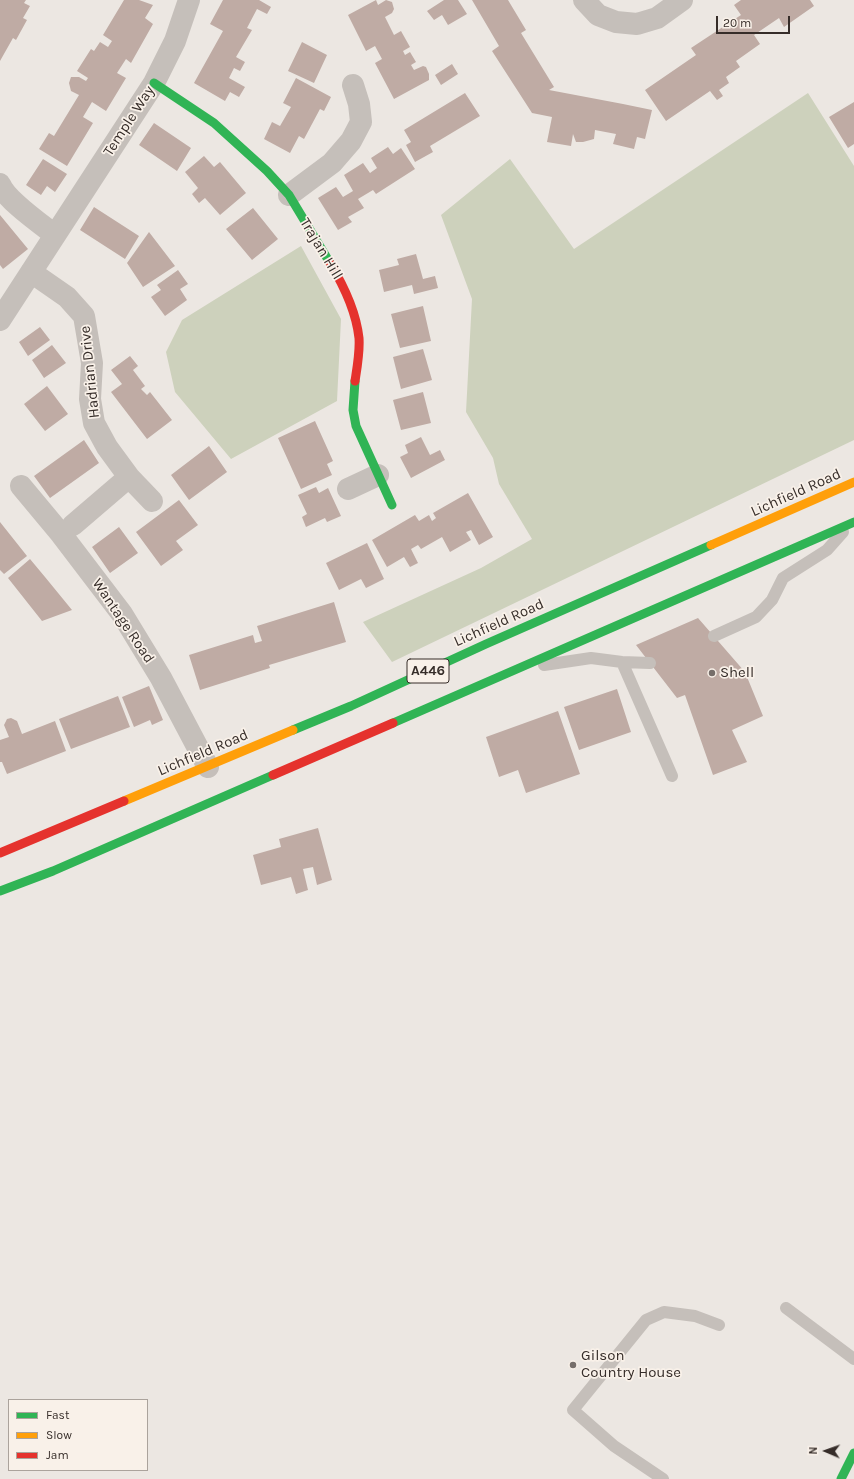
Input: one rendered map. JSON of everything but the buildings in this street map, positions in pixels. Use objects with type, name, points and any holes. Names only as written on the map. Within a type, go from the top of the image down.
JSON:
[{"type":"main road","name":"Trajan Hill","points":[[154,83],[214,123],[267,171],[289,195],[339,278],[352,307],[359,338],[353,410],[356,426],[392,505]]},
{"type":"main road","name":"Lichfield Road","points":[[0,853],[351,706],[486,644],[854,482]]},
{"type":"main road","name":"A446","points":[[0,891],[53,871],[852,523]]},
{"type":"main road","points":[[841,1479],[854,1453]]},
{"type":"street","name":"Temple Way","points":[[0,320],[154,83],[175,41],[189,0]]},
{"type":"street","points":[[584,0],[598,15],[616,22],[637,24],[656,18],[682,0]]},
{"type":"street","points":[[289,195],[332,163],[351,141],[361,122],[359,104],[353,85]]},
{"type":"street","points":[[0,184],[2,189],[19,206],[55,235]]},
{"type":"street","name":"Hadrian Drive","points":[[31,272],[67,297],[84,316],[92,362],[90,398],[94,423],[107,447],[129,477],[152,501]]},
{"type":"street","points":[[348,489],[378,475]]},
{"type":"street","points":[[73,525],[129,477]]},
{"type":"street","name":"Wantage Road","points":[[21,486],[61,534],[122,614],[161,678],[208,767]]},
{"type":"lane","points":[[714,636],[756,617],[772,600],[783,578],[826,550],[852,523]]},
{"type":"lane","points":[[502,676],[553,663],[591,658],[622,662],[650,662]]},
{"type":"lane","points":[[622,662],[672,776]]},
{"type":"lane","points":[[786,1308],[854,1359]]},
{"type":"lane","points":[[663,1479],[614,1446],[573,1410],[646,1320],[664,1312],[695,1316],[719,1325]]},
{"type":"green space","points":[[808,93],[854,166],[854,440],[392,662],[363,622],[481,568],[532,539],[499,484],[493,458],[466,412],[472,299],[441,215],[510,159],[574,249]]},
{"type":"green space","points":[[301,246],[341,319],[337,401],[231,459],[175,392],[166,352],[182,320]]},
{"type":"traffic: fast","points":[[154,83],[214,123],[267,171],[289,195],[330,263]]},
{"type":"traffic: fast","points":[[355,381],[353,410],[356,426],[392,505]]},
{"type":"traffic: fast","points":[[393,723],[854,522]]},
{"type":"traffic: fast","points":[[293,730],[351,706],[486,644],[711,545]]},
{"type":"traffic: fast","points":[[0,891],[53,871],[273,775]]},
{"type":"traffic: fast","points":[[841,1479],[854,1453]]},
{"type":"traffic: slow","points":[[711,545],[854,482]]},
{"type":"traffic: slow","points":[[124,801],[293,730]]},
{"type":"traffic: jam","points":[[330,263],[349,299],[355,318],[359,338],[355,381]]},
{"type":"traffic: jam","points":[[273,775],[393,723]]},
{"type":"traffic: jam","points":[[0,853],[124,801]]},
{"type":"place","name":"Shell","points":[[712,673]]},
{"type":"place","name":"Gilson Country House","points":[[573,1365]]}]
